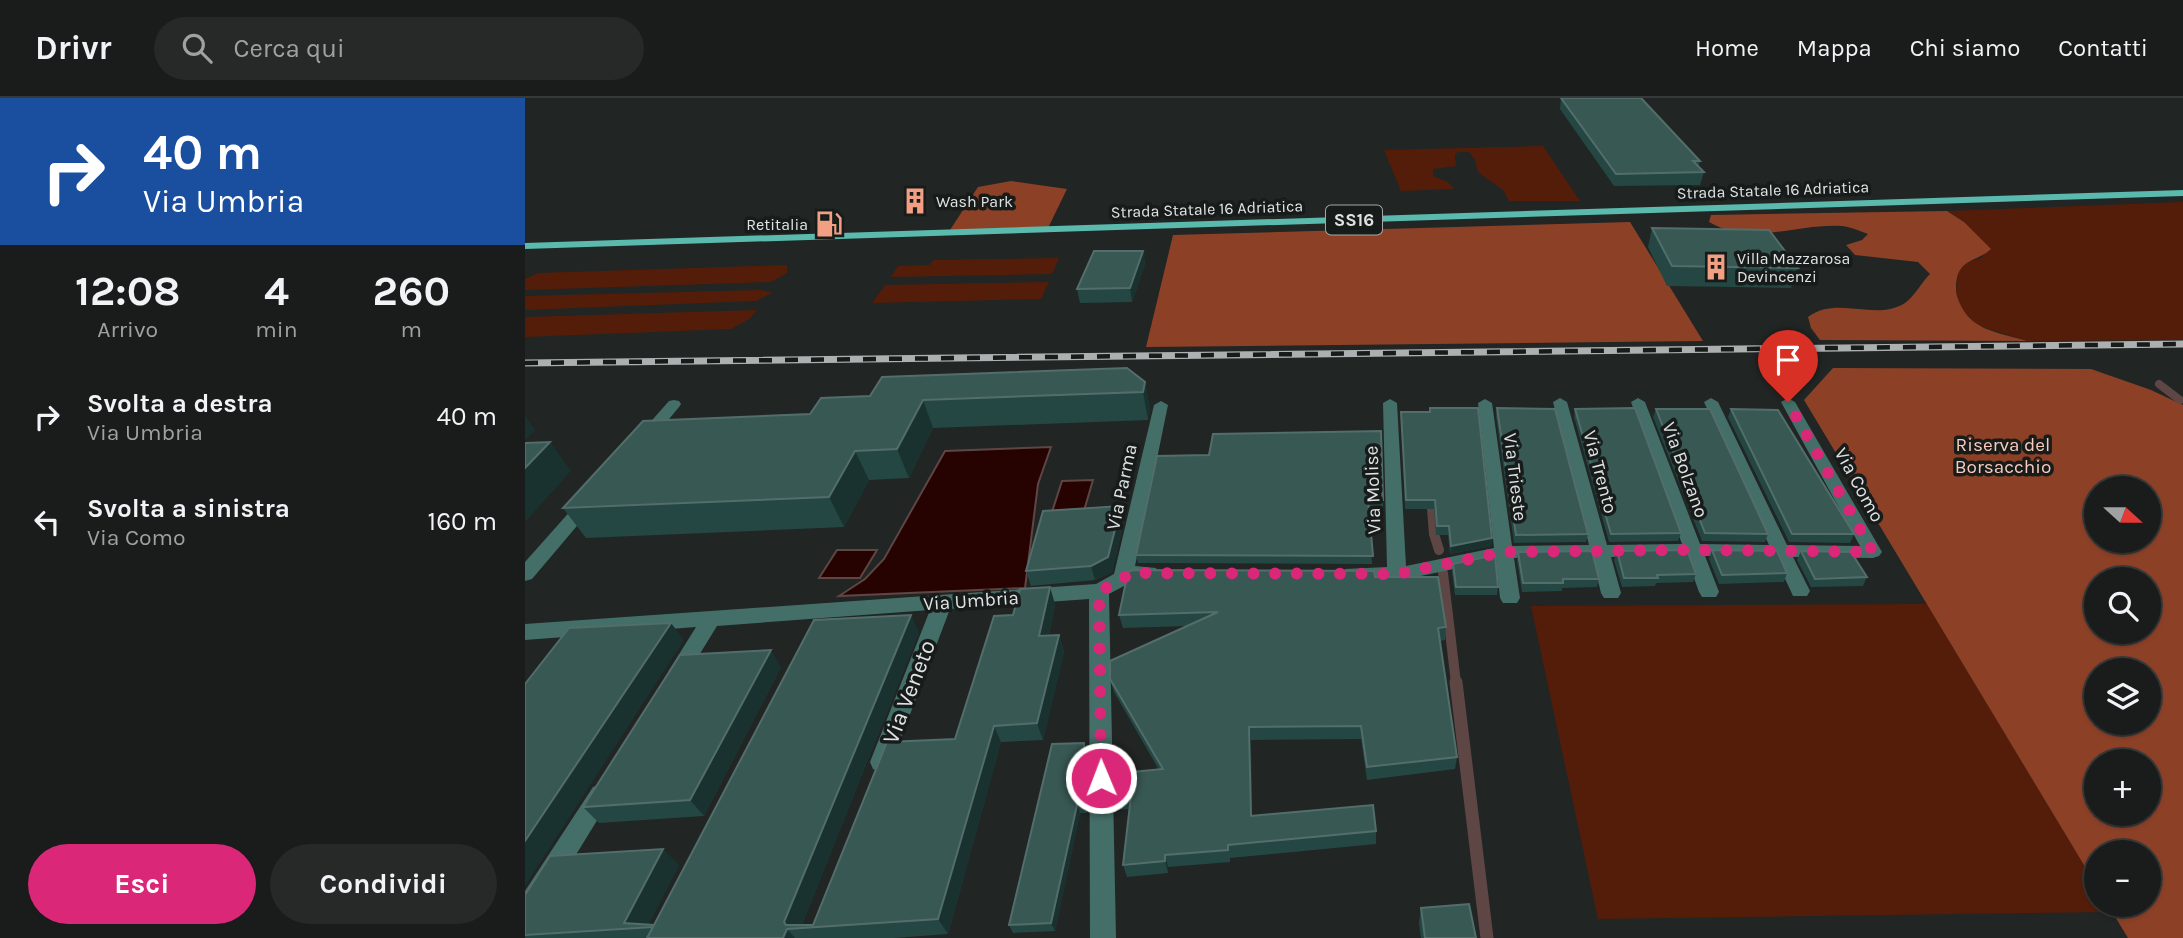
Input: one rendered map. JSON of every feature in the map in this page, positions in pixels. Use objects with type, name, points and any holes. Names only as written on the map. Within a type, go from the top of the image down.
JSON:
[{"type":"main road","name":"Strada Statale 16 Adriatica","points":[[525,246],[2183,193]]},
{"type":"street","name":"Via Trento","points":[[1560,402],[1611,593]]},
{"type":"street","name":"Via Bolzano","points":[[1638,402],[1709,592]]},
{"type":"street","points":[[1711,402],[1800,592]]},
{"type":"street","name":"Via Como","points":[[1781,551],[1873,552],[1788,402]]},
{"type":"street","name":"Via Molise","points":[[1390,403],[1397,574]]},
{"type":"street","name":"Via Trieste","points":[[1485,403],[1510,598]]},
{"type":"street","points":[[630,454],[674,404]]},
{"type":"street","name":"Via Parma","points":[[1123,578],[1161,405]]},
{"type":"street","points":[[525,575],[595,495]]},
{"type":"street","points":[[1328,574],[1397,574],[1504,552],[1781,551]]},
{"type":"street","name":"Via Umbria","points":[[525,632],[1099,592],[1132,573],[1169,573]]},
{"type":"street","points":[[1099,592],[1103,938]]},
{"type":"street","name":"Via Veneto","points":[[873,783],[943,603]]},
{"type":"street","points":[[810,635],[823,611]]},
{"type":"street","points":[[667,690],[711,619]]},
{"type":"street","points":[[565,649],[581,628]]},
{"type":"street","points":[[525,914],[614,772]]},
{"type":"shaded area","points":[[1543,146],[1580,201],[1509,201],[1503,190],[1478,172],[1475,160],[1469,152],[1458,152],[1455,155],[1456,166],[1433,169],[1433,176],[1448,182],[1454,189],[1401,191],[1384,150]]},
{"type":"shaded area","points":[[2183,202],[2183,340],[2027,341],[1976,325],[1962,312],[1956,291],[1958,271],[1966,263],[1983,257],[1964,222],[1948,211]]},
{"type":"shaded area","points":[[1059,258],[1052,274],[891,277],[898,266],[929,265],[934,260]]},
{"type":"shaded area","points":[[787,265],[787,273],[771,282],[525,290],[525,279],[538,273]]},
{"type":"shaded area","points":[[1049,282],[1041,299],[872,303],[885,285]]},
{"type":"shaded area","points":[[760,290],[773,292],[756,301],[525,310],[525,296]]},
{"type":"shaded area","points":[[757,310],[749,319],[731,329],[525,337],[525,317]]},
{"type":"shaded area","points":[[1051,447],[1038,484],[1025,588],[839,596],[865,579],[884,559],[945,451]]},
{"type":"shaded area","points":[[1093,480],[1083,514],[1051,515],[1062,481]]},
{"type":"shaded area","points":[[837,550],[877,550],[860,578],[819,578]]},
{"type":"shaded area","points":[[1927,604],[2084,865],[2084,912],[1598,919],[1531,606]]},
{"type":"green space","points":[[1011,181],[1067,189],[1048,228],[950,230],[978,187]]},
{"type":"green space","points":[[1947,211],[1964,222],[1991,249],[1963,266],[1959,273],[1956,290],[1962,308],[1984,328],[2027,341],[1820,340],[1811,328],[1808,317],[1832,308],[1893,308],[1905,303],[1930,274],[1918,262],[1855,255],[1846,245],[1862,240],[1868,234],[1849,227],[1825,226],[1742,233],[1709,222],[1711,215]]},
{"type":"green space","points":[[1630,222],[1703,341],[1146,347],[1173,235]]},
{"type":"green space","name":"Riserva del Borsacchio","points":[[1833,368],[2091,369],[2151,390],[2183,405],[2183,938],[2128,938],[2115,917],[2161,917],[2161,840],[2084,840],[2084,865],[1804,400]]},
{"type":"building","points":[[1561,98],[1641,98],[1700,161],[1693,161],[1704,172],[1616,174]]},
{"type":"building","points":[[1652,228],[1769,230],[1798,268],[1672,266]]},
{"type":"building","points":[[1094,251],[1143,251],[1130,288],[1077,289]]},
{"type":"building","points":[[1127,368],[1145,382],[1143,392],[923,400],[897,449],[855,451],[829,497],[563,508],[643,421],[810,414],[821,398],[870,396],[882,377]]},
{"type":"building","points":[[1430,408],[1478,408],[1492,538],[1451,546],[1449,526],[1437,526],[1435,500],[1406,500],[1401,412],[1430,412]]},
{"type":"building","points":[[1497,408],[1555,409],[1588,534],[1516,535]]},
{"type":"building","points":[[1635,408],[1681,533],[1611,534],[1575,409]]},
{"type":"building","points":[[1656,409],[1710,409],[1768,534],[1705,533]]},
{"type":"building","points":[[1731,409],[1778,410],[1854,534],[1792,534]]},
{"type":"building","points":[[1381,431],[1383,500],[1368,500],[1373,556],[1136,555],[1157,456],[1209,455],[1213,434]]},
{"type":"building","points":[[550,442],[525,468],[525,443]]},
{"type":"building","points":[[1121,506],[1108,557],[1091,566],[1026,571],[1043,511]]},
{"type":"building","points":[[1687,550],[1696,574],[1657,575],[1658,578],[1624,578],[1617,551]]},
{"type":"building","points":[[1712,550],[1777,551],[1787,573],[1722,575]]},
{"type":"building","points":[[1592,551],[1599,579],[1563,579],[1563,583],[1523,583],[1518,552]]},
{"type":"building","points":[[1801,551],[1851,552],[1867,577],[1815,579]]},
{"type":"building","points":[[1495,555],[1498,587],[1456,587],[1453,564]]},
{"type":"building","points":[[1374,571],[1375,577],[1438,577],[1446,627],[1438,628],[1457,757],[1367,767],[1361,726],[1249,727],[1251,816],[1373,805],[1376,831],[1228,845],[1228,850],[1165,855],[1165,861],[1123,865],[1131,796],[1112,798],[1112,774],[1163,769],[1110,679],[1110,661],[1218,612],[1119,615],[1128,572]]},
{"type":"building","points":[[1050,587],[1039,636],[1059,635],[1037,723],[994,726],[938,919],[787,929],[783,938],[647,938],[653,927],[525,935],[525,895],[550,856],[663,849],[624,923],[654,925],[814,620],[911,615],[784,922],[786,925],[813,925],[887,742],[955,739],[994,616],[1013,615],[1020,589]]},
{"type":"building","points":[[671,623],[525,841],[525,684],[569,628]]},
{"type":"building","points":[[771,650],[690,800],[583,807],[680,655]]},
{"type":"building","points":[[1084,743],[1084,760],[1079,782],[1084,781],[1084,805],[1077,805],[1051,923],[1009,925],[1052,744]]},
{"type":"building","points":[[1469,904],[1476,938],[1425,938],[1421,908]]},
{"type":"waterway","points":[[2159,384],[2180,400]]},
{"type":"waterway","points":[[1431,496],[1434,534],[1439,550]]},
{"type":"waterway","points":[[1443,573],[1456,683]]},
{"type":"waterway","points":[[1456,682],[1487,938]]},
{"type":"railway","points":[[525,363],[2183,344]]},
{"type":"place","name":"Wash Park","points":[[915,201]]},
{"type":"place","name":"Retitalia","points":[[829,224]]},
{"type":"place","name":"Villa Mazzarosa Devincenzi","points":[[1716,267]]},
{"type":"route","points":[[1101,778],[1099,592],[1132,573],[1397,574],[1504,552],[1873,552],[1788,402]]}]
